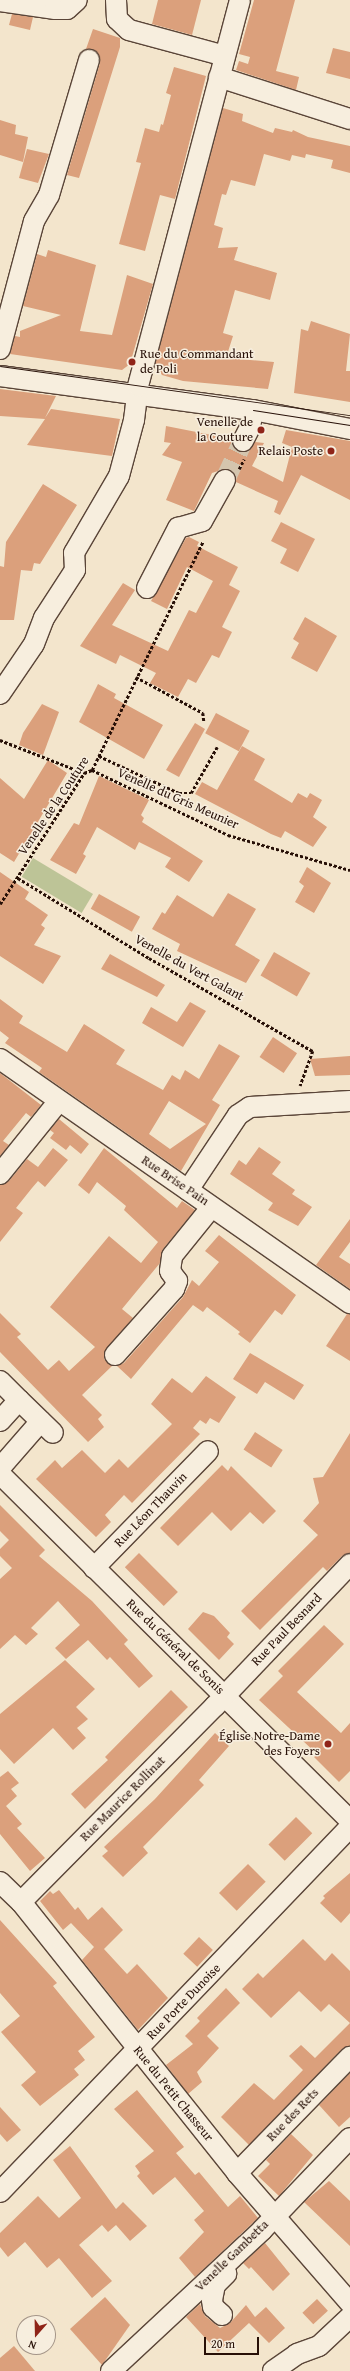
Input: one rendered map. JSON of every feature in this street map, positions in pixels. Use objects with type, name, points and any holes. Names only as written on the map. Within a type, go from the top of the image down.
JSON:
[{"type":"street","points":[[0,1],[55,9],[67,9],[77,0]]},
{"type":"street","points":[[116,0],[117,19],[129,30],[225,56]]},
{"type":"street","points":[[0,694],[34,644],[44,618],[74,570],[74,553],[119,476],[134,420],[137,395],[240,0]]},
{"type":"street","points":[[0,348],[34,221],[49,195],[90,60]]},
{"type":"street","points":[[219,77],[350,120]]},
{"type":"street","points":[[0,376],[253,410],[350,429]]},
{"type":"street","points":[[244,448],[253,410]]},
{"type":"street","points":[[147,588],[178,528],[202,521],[232,475]]},
{"type":"street","name":"Rue Brise Pain","points":[[0,1059],[58,1102],[188,1190],[350,1303]]},
{"type":"street","points":[[188,1190],[238,1115],[250,1107],[350,1101]]},
{"type":"street","points":[[0,1174],[58,1102]]},
{"type":"street","points":[[115,1354],[174,1289],[177,1281],[170,1271],[172,1256],[206,1214]]},
{"type":"street","points":[[0,1382],[47,1427],[0,1468]]},
{"type":"street","points":[[0,1422],[19,1400]]},
{"type":"street","name":"Rue Léon Thauvin","points":[[94,1568],[208,1451]]},
{"type":"street","name":"Rue du Général de Sonis","points":[[0,1474],[350,1820]]},
{"type":"street","name":"Rue Paul Besnard","points":[[225,1696],[350,1564]]},
{"type":"street","name":"Rue Maurice Rollinat","points":[[21,1902],[225,1696]]},
{"type":"street","name":"Rue Porte Dunoise","points":[[0,2192],[350,1827]]},
{"type":"street","name":"Rue du Petit Chasseur","points":[[0,1882],[21,1902],[137,2050],[237,2173],[350,2303]]},
{"type":"street","name":"Rue des Rets","points":[[237,2173],[350,2057]]},
{"type":"street","name":"Venelle Gambetta","points":[[111,2371],[277,2219],[350,2138]]},
{"type":"street","points":[[222,2315],[213,2307],[212,2300],[215,2285],[277,2219]]},
{"type":"street","points":[[273,2371],[297,2354],[319,2346],[350,2317]]},
{"type":"path","points":[[232,475],[244,448]]},
{"type":"path","name":"Venelle de la Couture","points":[[0,904],[84,773],[92,770],[206,534]]},
{"type":"path","points":[[136,677],[203,713],[204,721]]},
{"type":"path","points":[[0,740],[84,773]]},
{"type":"path","points":[[99,756],[179,793],[191,793],[217,747]]},
{"type":"path","name":"Venelle du Gris Meunier","points":[[92,770],[228,835],[350,870]]},
{"type":"path","name":"Venelle du Vert Galant","points":[[18,878],[149,958],[313,1051],[297,1092]]},
{"type":"green space","points":[[33,858],[93,894],[82,913],[22,877]]},
{"type":"building","points":[[158,0],[201,0],[192,35],[152,24]]},
{"type":"building","points":[[254,0],[295,0],[276,71],[299,77],[296,90],[236,70],[239,61],[248,64],[250,57],[239,54]]},
{"type":"building","points":[[12,14],[33,17],[30,30],[9,25]]},
{"type":"building","points":[[93,29],[120,38],[120,47],[79,178],[67,175],[100,63],[97,52],[86,49]]},
{"type":"building","points":[[333,48],[350,52],[350,79],[326,73]]},
{"type":"building","points":[[174,67],[206,76],[175,199],[160,195],[145,251],[119,244],[141,163],[136,162],[145,128],[159,132],[161,124],[163,125],[171,95],[166,93]]},
{"type":"building","points":[[223,108],[243,114],[242,121],[273,133],[275,128],[292,132],[293,130],[308,137],[350,146],[350,173],[331,168],[333,160],[306,154],[305,158],[292,155],[290,161],[264,154],[255,186],[231,180],[226,195],[222,194],[214,225],[223,228],[218,248],[238,247],[234,260],[277,273],[270,300],[235,290],[223,333],[233,336],[226,358],[274,362],[268,389],[183,381],[162,375],[155,365]]},
{"type":"building","points":[[0,120],[16,125],[15,134],[28,137],[23,162],[0,155]]},
{"type":"building","points":[[27,149],[49,154],[38,183],[19,178]]},
{"type":"building","points":[[48,250],[96,265],[80,331],[112,335],[127,275],[153,284],[130,364],[122,370],[10,354],[15,336],[20,337],[20,331],[61,315],[23,306],[37,254],[46,257]]},
{"type":"building","points":[[311,321],[350,334],[346,371],[350,371],[350,402],[294,393],[301,329],[308,331]]},
{"type":"building","points":[[0,389],[56,396],[45,418],[51,409],[120,419],[112,456],[27,445],[45,419],[0,416]]},
{"type":"building","points":[[166,426],[232,439],[234,448],[243,452],[250,450],[255,442],[264,443],[252,466],[283,482],[292,447],[282,443],[286,430],[350,441],[350,500],[301,475],[280,515],[274,512],[278,501],[236,482],[235,474],[224,469],[212,473],[194,511],[166,500],[182,462],[162,455],[171,443],[164,442]]},
{"type":"building","points":[[43,484],[77,505],[40,564],[34,563],[32,571],[21,570],[14,620],[0,620],[0,566],[4,567],[6,542]]},
{"type":"building","points":[[281,522],[315,539],[298,572],[280,563],[287,549],[271,541]]},
{"type":"building","points":[[189,537],[199,542],[197,546],[238,567],[229,585],[240,591],[222,627],[232,632],[219,658],[212,655],[196,683],[188,679],[178,697],[150,683],[156,673],[120,655],[116,664],[80,646],[123,583],[135,590],[112,625],[168,651],[189,610],[196,613],[213,581],[187,567],[167,609],[151,601],[186,538]]},
{"type":"building","points":[[305,617],[337,636],[317,672],[291,658],[299,643],[293,639]]},
{"type":"building","points":[[98,684],[116,694],[114,698],[163,725],[144,759],[79,722]]},
{"type":"building","points":[[42,704],[59,712],[43,755],[19,745],[23,733]]},
{"type":"building","points":[[216,713],[250,731],[239,751],[205,733]]},
{"type":"building","points":[[195,723],[205,729],[179,777],[166,770]]},
{"type":"building","points":[[242,746],[265,759],[254,780],[292,803],[298,793],[307,798],[310,793],[322,800],[313,817],[327,827],[313,847],[285,831],[281,838],[271,834],[195,794],[202,782],[217,790]]},
{"type":"building","points":[[48,760],[67,773],[14,862],[0,853],[0,778],[24,799]]},
{"type":"building","points":[[99,776],[149,800],[141,815],[144,818],[142,822],[203,861],[189,882],[165,867],[171,858],[139,842],[135,850],[97,827],[83,854],[86,856],[76,874],[50,860],[74,823],[79,825]]},
{"type":"building","points":[[307,867],[331,883],[314,913],[295,902],[304,886],[299,882]]},
{"type":"building","points":[[0,872],[29,892],[25,899],[48,915],[41,925],[45,928],[34,945],[61,956],[43,984],[0,956]]},
{"type":"building","points":[[228,893],[256,909],[235,945],[260,960],[246,983],[177,951],[180,944],[152,929],[162,912],[165,914],[177,895],[213,917]]},
{"type":"building","points":[[99,894],[140,917],[132,932],[91,909]]},
{"type":"building","points":[[274,952],[310,973],[297,996],[260,975]]},
{"type":"building","points":[[110,954],[165,985],[157,997],[101,969]]},
{"type":"building","points":[[0,999],[23,1016],[19,1023],[67,1052],[84,1024],[125,1050],[116,1064],[163,1090],[172,1075],[180,1080],[185,1070],[199,1079],[219,1044],[240,1056],[212,1100],[220,1105],[181,1171],[39,1072],[42,1068],[5,1043],[9,1038],[0,1031]],"holes":[[[169,1101],[206,1124],[170,1149],[149,1134]]]},
{"type":"building","points":[[190,1002],[206,1011],[183,1047],[142,1023],[151,1007],[177,1022]]},
{"type":"building","points":[[273,1037],[297,1053],[284,1073],[260,1057]]},
{"type":"building","points":[[350,1056],[350,1075],[315,1076],[310,1059]]},
{"type":"building","points":[[0,1073],[41,1105],[31,1117],[26,1113],[3,1141],[9,1145],[0,1156]]},
{"type":"building","points":[[59,1119],[89,1144],[81,1154],[70,1145],[66,1150],[50,1138],[54,1133],[50,1130]]},
{"type":"building","points":[[259,1147],[281,1162],[272,1174],[295,1190],[292,1194],[312,1207],[298,1226],[268,1210],[273,1203],[230,1174],[239,1160],[246,1165]]},
{"type":"building","points":[[53,1148],[68,1160],[45,1187],[38,1181],[32,1188],[16,1208],[23,1213],[0,1242],[0,1185],[9,1181],[27,1159],[38,1167]]},
{"type":"building","points":[[104,1148],[177,1208],[182,1201],[195,1210],[163,1249],[160,1263],[122,1309],[133,1318],[104,1352],[104,1359],[112,1366],[82,1395],[102,1415],[98,1419],[104,1427],[88,1442],[0,1352],[0,1313],[21,1334],[17,1337],[48,1370],[59,1360],[69,1371],[95,1347],[50,1307],[109,1236],[141,1263],[158,1242],[124,1210],[126,1206],[97,1182],[89,1194],[78,1185]]},
{"type":"building","points":[[350,1219],[350,1242],[339,1257],[350,1264],[350,1289],[316,1265]]},
{"type":"building","points":[[219,1235],[296,1295],[282,1315],[275,1310],[250,1343],[238,1334],[240,1332],[207,1307],[203,1312],[193,1305],[131,1379],[117,1366],[124,1363],[183,1297],[192,1280],[199,1286],[219,1262],[205,1251]]},
{"type":"building","points":[[347,1314],[350,1314],[350,1361],[326,1346]]},
{"type":"building","points":[[250,1353],[304,1385],[294,1400],[265,1382],[257,1394],[233,1379]]},
{"type":"building","points":[[206,1376],[236,1397],[219,1423],[210,1418],[206,1424],[200,1420],[193,1428],[200,1434],[132,1503],[124,1495],[105,1515],[111,1522],[96,1537],[36,1479],[55,1460],[62,1468],[82,1450],[105,1473],[119,1459],[128,1468],[172,1424],[151,1404],[172,1378],[192,1393]]},
{"type":"building","points":[[255,1432],[283,1450],[271,1468],[244,1450]]},
{"type":"building","points":[[350,1433],[350,1553],[342,1556],[327,1571],[323,1567],[260,1630],[241,1611],[318,1535],[303,1521],[319,1503],[313,1478],[323,1477]]},
{"type":"building","points":[[222,1465],[228,1471],[231,1466],[276,1511],[263,1524],[250,1512],[231,1531],[212,1512],[178,1546],[160,1528]]},
{"type":"building","points":[[0,1505],[45,1550],[39,1556],[92,1601],[128,1640],[124,1644],[153,1676],[139,1688],[110,1657],[107,1660],[88,1640],[66,1659],[55,1648],[80,1625],[58,1601],[31,1628],[38,1634],[26,1645],[15,1635],[0,1649],[0,1579],[12,1568],[0,1556],[0,1549],[9,1540],[0,1531]]},
{"type":"building","points":[[139,1553],[178,1592],[164,1606],[125,1567]]},
{"type":"building","points":[[203,1612],[214,1616],[230,1633],[227,1637],[234,1644],[219,1660],[188,1629]]},
{"type":"building","points":[[324,1625],[344,1644],[297,1692],[341,1733],[350,1723],[350,1771],[339,1782],[314,1757],[317,1754],[259,1700],[283,1676],[278,1671]]},
{"type":"building","points":[[65,1660],[95,1689],[76,1707],[88,1719],[77,1728],[86,1738],[73,1750],[53,1728],[14,1764],[0,1749],[0,1714]]},
{"type":"building","points":[[171,1690],[188,1707],[85,1809],[71,1794],[108,1760],[105,1757]]},
{"type":"building","points":[[215,1733],[229,1746],[199,1780],[204,1785],[143,1847],[148,1853],[123,1877],[102,1856],[108,1851],[104,1847],[155,1799]]},
{"type":"building","points":[[8,1771],[19,1783],[11,1789],[17,1796],[6,1806],[22,1824],[17,1828],[45,1858],[30,1871],[0,1834],[0,1777]]},
{"type":"building","points":[[296,1817],[312,1833],[285,1861],[268,1845]]},
{"type":"building","points":[[248,1864],[266,1882],[237,1911],[219,1893]]},
{"type":"building","points":[[350,1873],[350,1913],[341,1923],[320,1903],[325,1898],[323,1896]]},
{"type":"building","points":[[59,1890],[75,1910],[78,1907],[88,1920],[102,1907],[123,1930],[104,1949],[127,1974],[137,1964],[168,1998],[138,2030],[82,1960],[94,1947],[71,1923],[63,1930],[40,1901],[50,1891],[53,1894]]},
{"type":"building","points":[[0,1920],[57,1983],[53,1986],[95,2037],[78,2051],[85,2060],[74,2069],[79,2075],[40,2106],[21,2085],[36,2072],[1,2032],[20,2016],[0,1993]]},
{"type":"building","points":[[199,1937],[213,1950],[197,1967],[183,1954]]},
{"type":"building","points":[[303,1939],[325,1961],[332,1953],[350,1971],[350,2023],[329,2004],[321,2012],[299,1991],[271,2018],[242,1989],[258,1973],[263,1978]]},
{"type":"building","points":[[226,1988],[240,2003],[207,2036],[219,2048],[197,2072],[202,2082],[188,2094],[166,2065],[193,2044],[185,2036],[200,2021],[197,2018]]},
{"type":"building","points":[[350,2023],[350,2046],[342,2049],[249,2145],[221,2117],[254,2083],[274,2100],[303,2070],[289,2056],[301,2045],[315,2058]]},
{"type":"building","points":[[350,2073],[350,2117],[339,2127],[319,2105]]},
{"type":"building","points":[[137,2090],[184,2147],[176,2153],[195,2175],[199,2172],[228,2207],[240,2196],[258,2218],[195,2277],[179,2258],[204,2232],[194,2220],[204,2211],[175,2177],[153,2195],[137,2176],[140,2173],[135,2166],[154,2151],[114,2109]]},
{"type":"building","points":[[0,2107],[21,2130],[7,2142],[0,2134]]},
{"type":"building","points":[[291,2134],[313,2155],[279,2196],[258,2176],[270,2164],[266,2160]]},
{"type":"building","points":[[70,2146],[116,2209],[123,2202],[147,2226],[130,2241],[116,2225],[108,2232],[102,2225],[79,2245],[112,2281],[92,2298],[59,2258],[47,2268],[25,2242],[8,2257],[0,2247],[0,2233],[38,2196],[59,2218],[81,2198],[53,2160]]},
{"type":"building","points":[[329,2181],[350,2201],[350,2246],[304,2202]]},
{"type":"building","points":[[265,2243],[290,2274],[273,2291],[251,2267],[249,2269],[243,2263]]},
{"type":"building","points":[[105,2297],[130,2325],[102,2365],[70,2329]]},
{"type":"building","points":[[317,2299],[328,2311],[313,2324],[302,2313]]},
{"type":"building","points":[[200,2304],[205,2316],[220,2328],[230,2323],[246,2305],[255,2317],[266,2307],[285,2328],[269,2343],[249,2323],[218,2352],[186,2317]]},
{"type":"building","points":[[14,2346],[16,2348],[16,2355],[22,2355],[35,2371],[0,2371],[0,2358]]},
{"type":"tunnel","points":[[225,480],[243,441]]},
{"type":"tram line","points":[[0,366],[350,415]]},
{"type":"tram line","points":[[253,410],[350,425]]},
{"type":"place","name":"Rue du Commandant de Poli","points":[[132,362]]},
{"type":"place","name":"Venelle de la Couture","points":[[261,430]]},
{"type":"place","name":"Relais Poste","points":[[331,451]]},
{"type":"place","name":"Église Notre-Dame des Foyers","points":[[328,1744]]}]
